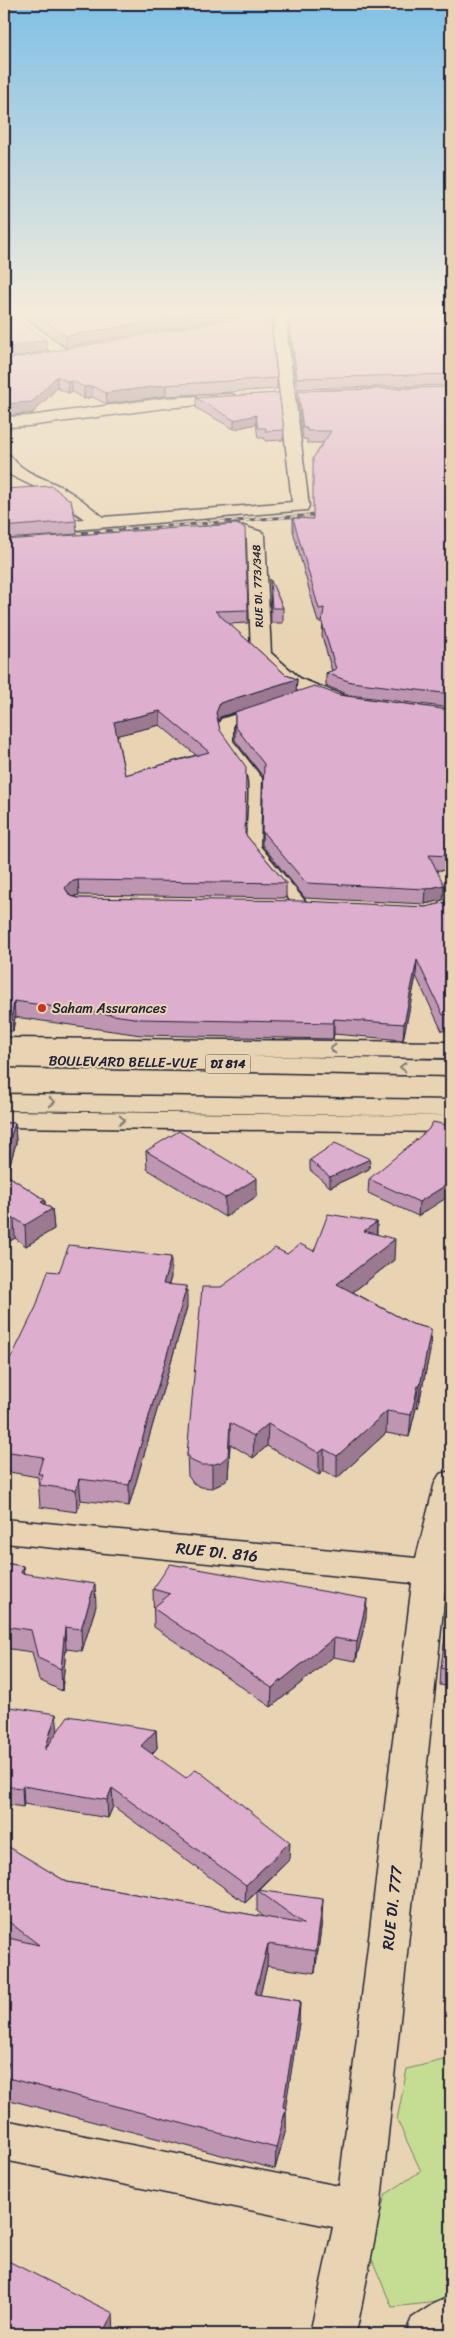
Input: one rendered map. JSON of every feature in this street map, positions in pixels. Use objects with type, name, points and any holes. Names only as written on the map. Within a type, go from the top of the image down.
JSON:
[{"type":"street","points":[[4,422],[51,418]]},
{"type":"street","points":[[4,531],[302,506],[290,418]]},
{"type":"street","points":[[4,458],[13,471],[56,491],[83,508],[99,523]]},
{"type":"street","name":"RUE DI. 773/348","points":[[4,546],[237,529],[249,532],[256,536],[258,609],[262,655],[294,683],[346,703],[356,704]]},
{"type":"street","points":[[274,907],[312,908]]},
{"type":"street","name":"BOULEVARD BELLE-VUE","points":[[4,1046],[451,1050]]},
{"type":"street","name":"BOULEVARD BELLE-VUE","points":[[4,1059],[451,1068]]},
{"type":"street","points":[[4,1102],[451,1108]]},
{"type":"street","points":[[4,1119],[451,1124]]},
{"type":"street","name":"RUE DI. 777","points":[[333,2334],[358,2210],[430,1572],[451,1482]]},
{"type":"street","name":"RUE DI. 816","points":[[4,1531],[430,1572]]},
{"type":"street","points":[[4,2140],[358,2210]]},
{"type":"street","points":[[428,2334],[451,2319]]},
{"type":"lane","points":[[299,698],[317,692]]},
{"type":"lane","points":[[272,707],[226,722],[226,741],[255,778],[253,847],[312,908]]},
{"type":"green space","points":[[451,2058],[451,2296],[447,2301],[392,2307],[368,2250],[386,2194],[421,2171],[397,2120],[407,2069]]},
{"type":"building","points":[[256,418],[282,418],[284,430],[265,431],[266,428],[258,428]]},
{"type":"building","points":[[302,418],[451,418],[451,694],[351,682],[326,673],[336,669],[322,623],[324,608],[319,609],[293,518],[313,519],[313,458],[331,431],[307,431],[307,428],[303,428]]},
{"type":"building","points":[[52,486],[71,501],[76,521],[4,527],[4,489]]},
{"type":"building","points":[[236,524],[245,528],[248,610],[215,611],[286,675],[297,679],[220,703],[216,713],[220,730],[246,767],[245,834],[286,883],[78,880],[70,882],[65,888],[70,896],[78,898],[303,901],[426,907],[451,901],[451,1014],[443,1015],[417,960],[404,1024],[334,1019],[333,1023],[141,1019],[14,1001],[12,1015],[4,1015],[4,540]],"holes":[[[160,711],[209,752],[125,775],[114,722]]]},
{"type":"building","points":[[270,579],[283,608],[272,608]]},
{"type":"building","points":[[314,686],[339,695],[451,710],[451,856],[429,855],[444,885],[426,889],[306,883],[262,831],[264,764],[235,726],[235,712]]},
{"type":"building","points":[[433,1122],[451,1126],[451,1182],[419,1202],[369,1179],[428,1130]]},
{"type":"building","points":[[4,1123],[15,1123],[4,1159]]},
{"type":"building","points":[[179,1131],[257,1178],[225,1198],[146,1151]]},
{"type":"building","points":[[335,1143],[370,1159],[330,1177],[310,1160]]},
{"type":"building","points":[[4,1173],[45,1200],[41,1202],[52,1209],[25,1225],[14,1218],[4,1224]]},
{"type":"building","points":[[328,1214],[377,1222],[364,1231],[395,1239],[337,1284],[412,1324],[431,1329],[420,1386],[418,1386],[411,1415],[387,1411],[337,1456],[324,1449],[319,1453],[268,1424],[254,1436],[230,1423],[228,1456],[221,1462],[212,1465],[201,1465],[192,1461],[187,1454],[202,1287],[221,1287],[275,1248],[287,1254],[300,1244],[314,1251]]},
{"type":"building","points":[[69,1245],[171,1257],[163,1284],[187,1286],[129,1485],[79,1479],[76,1490],[39,1485],[43,1474],[38,1474],[43,1457],[4,1451],[4,1363],[12,1356],[36,1307],[48,1271],[59,1272]]},
{"type":"building","points":[[4,1563],[23,1566],[21,1573],[95,1584],[81,1629],[65,1627],[61,1669],[38,1658],[31,1630],[4,1626]]},
{"type":"building","points":[[170,1564],[367,1599],[357,1642],[334,1638],[272,1688],[153,1608],[170,1594],[153,1589]]},
{"type":"building","points":[[451,1594],[451,1670],[441,1668]]},
{"type":"building","points":[[4,1706],[56,1714],[45,1750],[68,1716],[156,1730],[141,1746],[186,1778],[196,1769],[290,1842],[246,1885],[112,1788],[107,1800],[23,1786],[22,1788],[4,1786]]},
{"type":"building","points":[[4,1844],[67,1882],[304,1924],[257,1890],[323,1899],[316,1951],[268,1944],[255,1994],[300,2001],[283,2107],[286,2108],[276,2148],[4,2077],[9,2063],[4,2062],[4,1937],[39,1945],[4,1918]]},
{"type":"building","points":[[4,2259],[113,2313],[102,2334],[4,2334]]},
{"type":"railway","points":[[64,534],[328,514]]},
{"type":"place","name":"Saham Assurances","points":[[42,1008]]}]
